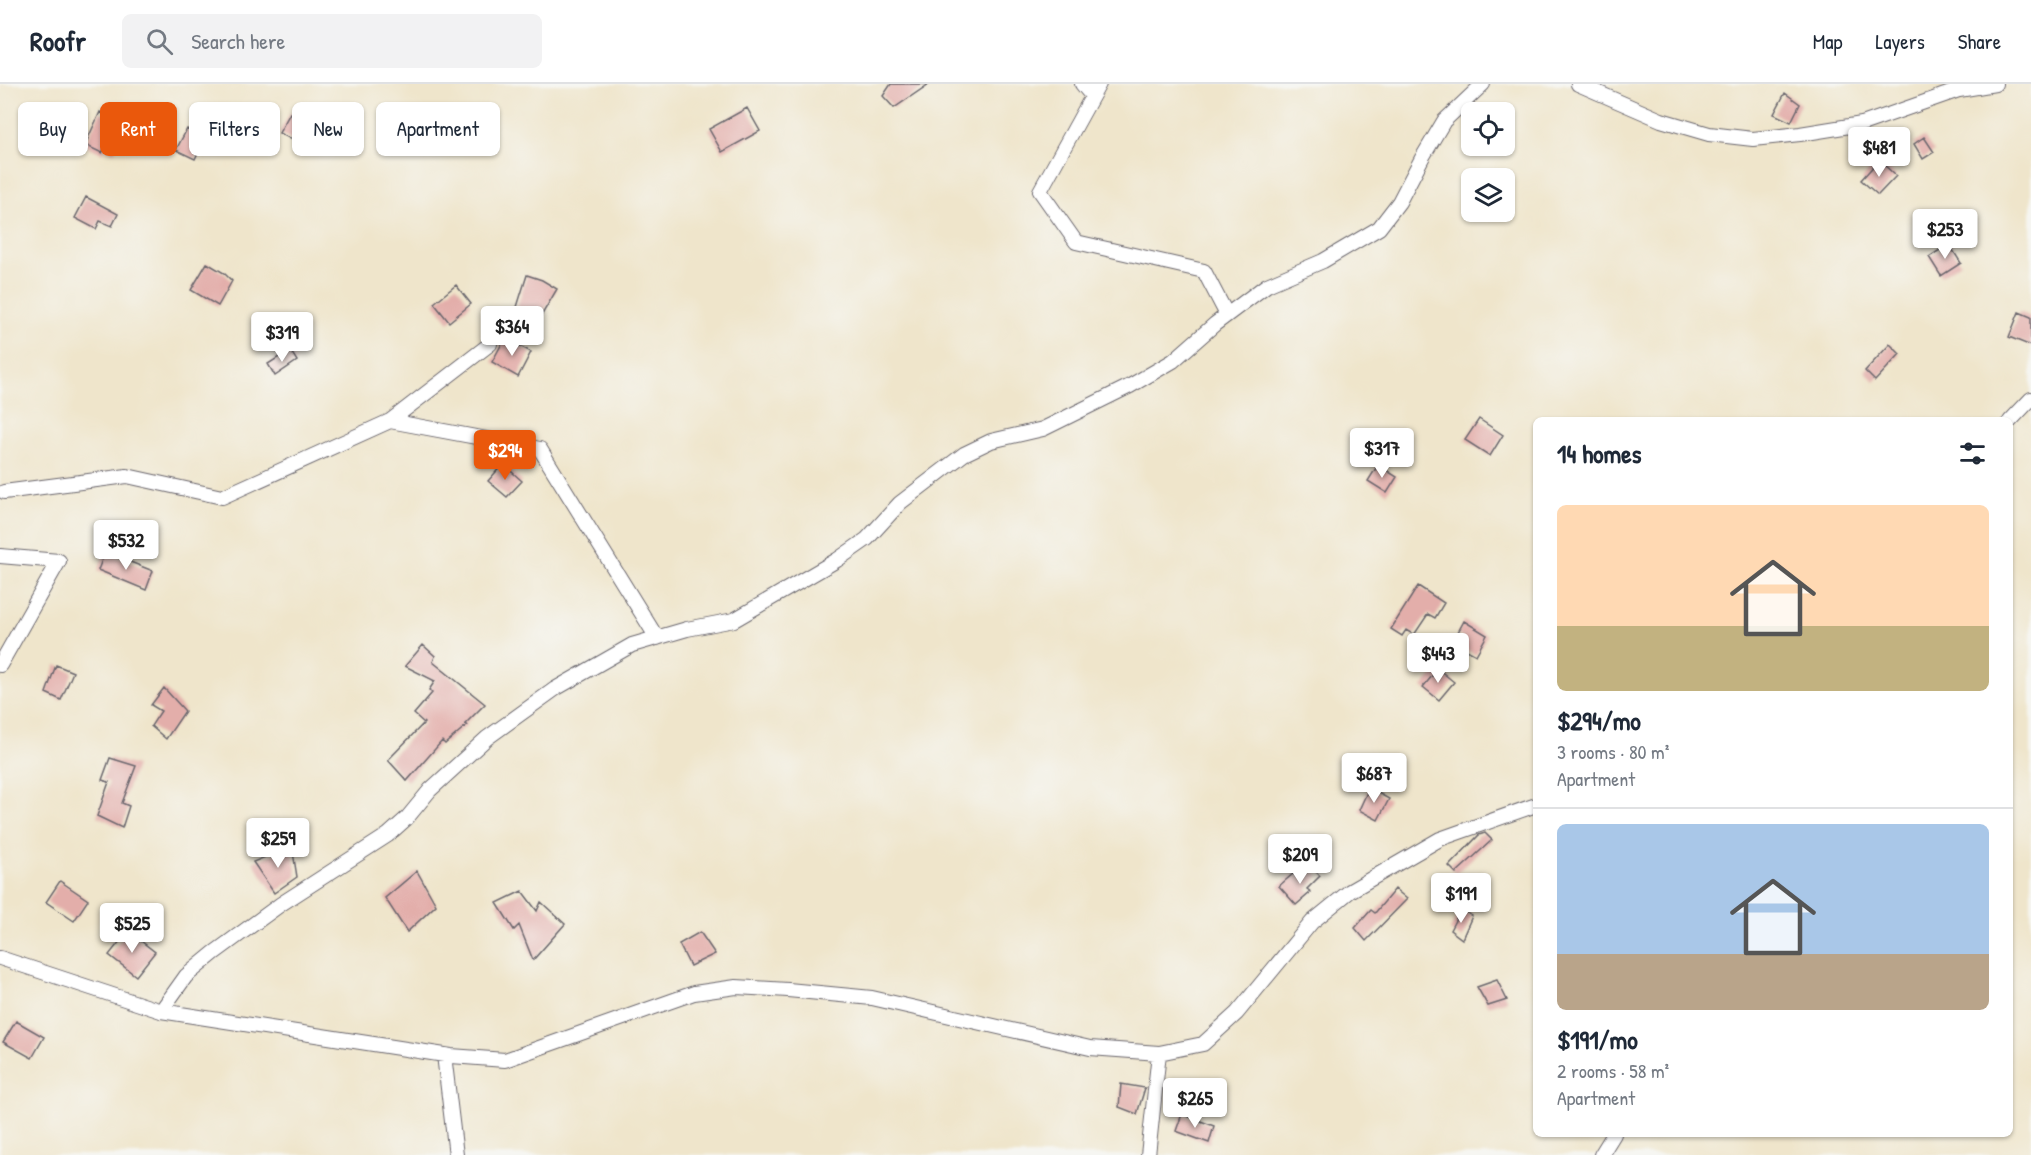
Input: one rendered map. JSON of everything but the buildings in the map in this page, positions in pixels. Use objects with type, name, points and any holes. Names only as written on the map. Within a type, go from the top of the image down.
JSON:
[{"type":"street","points":[[1082,84],[1096,90],[1040,191],[1076,242],[1204,270],[1227,315]]},
{"type":"street","points":[[161,1011],[186,976],[214,953],[281,904],[388,835],[407,818],[430,790],[487,738],[555,689],[632,645],[734,620],[837,560],[867,539],[900,503],[964,454],[991,441],[1043,429],[1130,386],[1173,361],[1227,315],[1267,285],[1323,261],[1379,228],[1399,201],[1444,122],[1483,84]]},
{"type":"street","points":[[1578,84],[1661,120],[1709,134],[1753,139],[1862,124],[1959,90],[1995,84]]},
{"type":"street","points":[[4,492],[127,476],[222,497],[390,421],[490,344]]},
{"type":"street","points":[[2013,418],[2031,399]]},
{"type":"street","points":[[390,421],[540,448],[657,638]]},
{"type":"street","points":[[0,556],[59,561],[0,665]]},
{"type":"street","points":[[0,958],[161,1011],[444,1055],[505,1060],[694,993],[736,987],[872,999],[1090,1048],[1159,1053],[1203,1044],[1237,1013],[1312,922],[1350,891],[1440,839],[1533,806]]},
{"type":"street","points":[[1148,1155],[1159,1053]]},
{"type":"street","points":[[444,1055],[456,1155]]},
{"type":"street","points":[[1601,1155],[1612,1137]]}]
